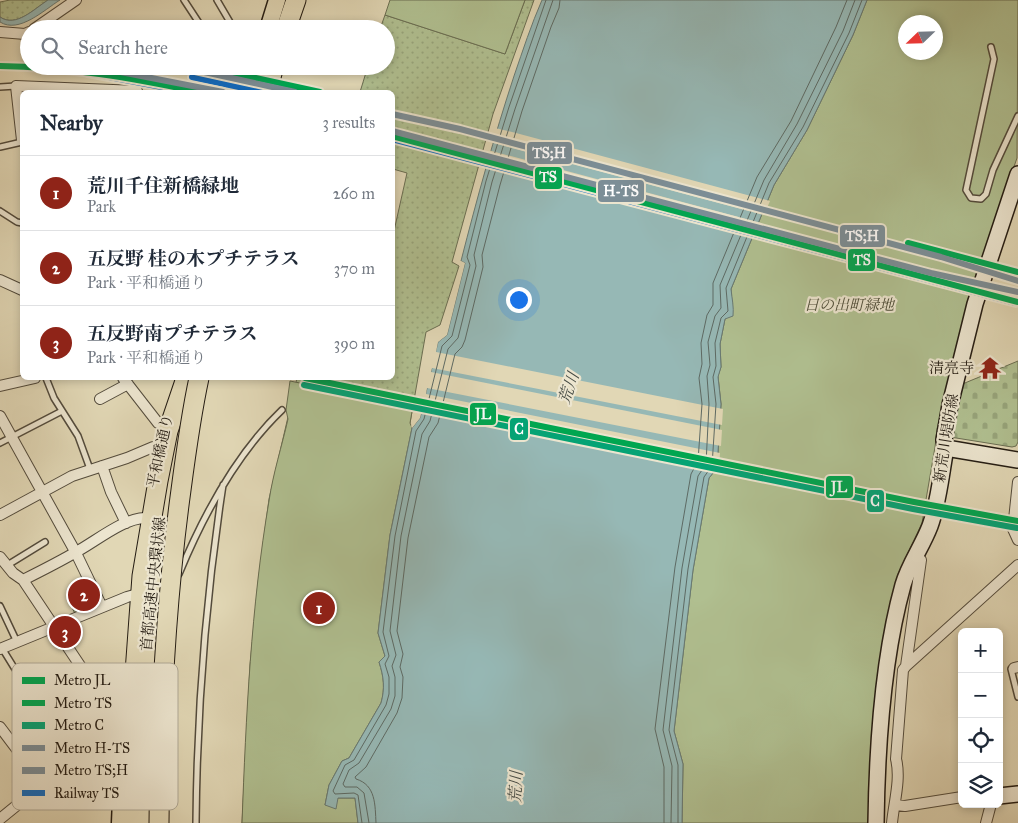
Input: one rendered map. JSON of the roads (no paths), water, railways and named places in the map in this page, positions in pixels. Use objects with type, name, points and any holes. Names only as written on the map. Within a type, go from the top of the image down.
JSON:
[{"type":"highway","points":[[277,20],[284,0]]},
{"type":"highway","points":[[289,20],[296,0]]},
{"type":"highway","points":[[255,90],[257,75]]},
{"type":"highway","points":[[268,90],[272,75]]},
{"type":"highway","points":[[136,663],[142,576],[158,481],[168,431],[185,380]]},
{"type":"highway","name":"首都高速中央環状線","points":[[145,663],[165,487],[186,380]]},
{"type":"highway","name":"首都高速中央環状線","points":[[164,663],[175,538],[193,406],[199,380]]},
{"type":"highway","points":[[154,663],[158,601],[172,492],[193,406]]},
{"type":"highway","points":[[130,810],[130,823]]},
{"type":"highway","name":"首都高速中央環状線","points":[[139,810],[139,823]]},
{"type":"highway","points":[[148,810],[148,823]]},
{"type":"highway","name":"首都高速中央環状線","points":[[159,810],[159,823]]},
{"type":"main road","points":[[271,20],[277,0]]},
{"type":"main road","points":[[283,20],[290,0]]},
{"type":"main road","points":[[250,90],[255,75]]},
{"type":"main road","points":[[259,75],[262,90]]},
{"type":"main road","name":"新荒川堤防線","points":[[876,823],[881,734],[888,661],[904,583],[933,518],[946,448],[944,440],[950,405],[975,304],[1018,174]]},
{"type":"main road","name":"平和橋通り","points":[[127,663],[134,596],[146,518],[165,426],[177,380]]},
{"type":"main road","name":"平和橋通り","points":[[153,663],[176,474],[194,380]]},
{"type":"main road","points":[[946,448],[1018,460]]},
{"type":"main road","points":[[157,663],[158,611]]},
{"type":"main road","points":[[1003,796],[1018,794]]},
{"type":"main road","name":"平和橋通り","points":[[120,810],[120,823]]},
{"type":"main road","name":"平和橋通り","points":[[144,810],[144,823]]},
{"type":"main road","points":[[163,810],[163,823]]},
{"type":"street","points":[[47,20],[76,0]]},
{"type":"street","points":[[0,32],[20,34]]},
{"type":"street","points":[[20,123],[16,86],[96,90]]},
{"type":"street","points":[[0,280],[20,289]]},
{"type":"street","points":[[1,383],[21,380]]},
{"type":"street","points":[[100,400],[125,381],[158,423],[165,426]]},
{"type":"street","points":[[0,416],[76,553],[102,607]]},
{"type":"street","points":[[0,515],[72,476],[153,447],[160,449]]},
{"type":"street","points":[[102,466],[111,492],[126,523]]},
{"type":"street","points":[[1018,482],[1013,529],[1018,540]]},
{"type":"street","points":[[23,580],[76,553],[126,523],[139,518],[146,518]]},
{"type":"street","points":[[906,666],[921,560],[916,555]]},
{"type":"street","points":[[2,563],[23,580],[78,663]]},
{"type":"street","points":[[892,823],[898,766],[896,758],[903,670],[1018,565]]},
{"type":"street","points":[[1,649],[127,597],[134,596]]},
{"type":"street","points":[[0,727],[12,742]]},
{"type":"street","points":[[895,805],[905,806],[958,798]]},
{"type":"street","points":[[986,823],[990,808]]},
{"type":"street","points":[[0,819],[12,809]]},
{"type":"lane","points":[[184,0],[197,20]]},
{"type":"lane","points":[[217,0],[229,20]]},
{"type":"lane","points":[[991,47],[994,59],[966,190],[971,198],[981,199],[986,194],[993,170],[1018,116]]},
{"type":"lane","points":[[0,87],[16,86]]},
{"type":"lane","points":[[0,147],[20,142]]},
{"type":"lane","points":[[0,211],[20,223]]},
{"type":"lane","points":[[47,380],[54,398],[78,436],[90,469]]},
{"type":"lane","points":[[158,611],[164,611],[213,501],[268,424],[282,410]]},
{"type":"lane","points":[[0,443],[62,411]]},
{"type":"lane","points":[[196,823],[198,728],[202,672],[223,485]]},
{"type":"lane","points":[[2,563],[45,542]]},
{"type":"lane","points":[[0,606],[17,642]]},
{"type":"lane","points":[[1,649],[12,666]]},
{"type":"lane","points":[[1016,668],[1011,669],[1018,697]]},
{"type":"water","points":[[48,0],[60,0],[29,20],[20,20],[20,24],[7,25],[0,22],[0,17],[12,20],[25,16]]},
{"type":"water","name":"荒川","points":[[542,0],[867,0],[853,35],[807,130],[774,185],[731,289],[733,316],[725,319],[720,344],[721,367],[718,377],[721,404],[717,468],[709,478],[693,570],[674,731],[683,764],[682,823],[358,823],[355,798],[338,798],[336,809],[325,805],[329,785],[342,761],[349,758],[381,703],[383,683],[379,662],[385,656],[378,633],[390,535],[412,428],[420,418],[438,342],[447,335],[465,263],[461,261],[486,168],[514,76]]},
{"type":"metro line","name":"TS","points":[[0,66],[20,67]]},
{"type":"metro line","name":"TS","points":[[105,75],[188,90]]},
{"type":"metro line","name":"H-TS","points":[[136,75],[213,90]]},
{"type":"metro line","name":"TS;H","points":[[218,75],[286,90]]},
{"type":"metro line","name":"TS","points":[[243,75],[311,90]]},
{"type":"metro line","name":"TS;H","points":[[395,115],[460,129],[941,257],[1018,281]]},
{"type":"metro line","name":"H-TS","points":[[395,132],[931,273],[1018,292]]},
{"type":"metro line","name":"TS","points":[[395,137],[1018,302]]},
{"type":"metro line","name":"TS","points":[[908,243],[1018,272]]},
{"type":"metro line","name":"JL","points":[[315,380],[914,502],[1018,521]]},
{"type":"metro line","name":"C","points":[[304,385],[913,509],[1017,528]]},
{"type":"rail line","name":"TS","points":[[99,75],[177,90]]},
{"type":"rail line","name":"TS","points":[[192,77],[253,90]]},
{"type":"rail line","name":"TS","points":[[395,140],[1016,303]]},
{"type":"place","name":"清亮寺","points":[[990,368]]},
{"type":"place","name":"五反野 桂の木プチテラス","points":[[84,595]]},
{"type":"place","name":"荒川千住新橋緑地","points":[[319,608]]},
{"type":"place","name":"五反野南プチテラス","points":[[65,632]]},
{"type":"park label","name":"日の出町緑地","points":[[849,305]]}]
